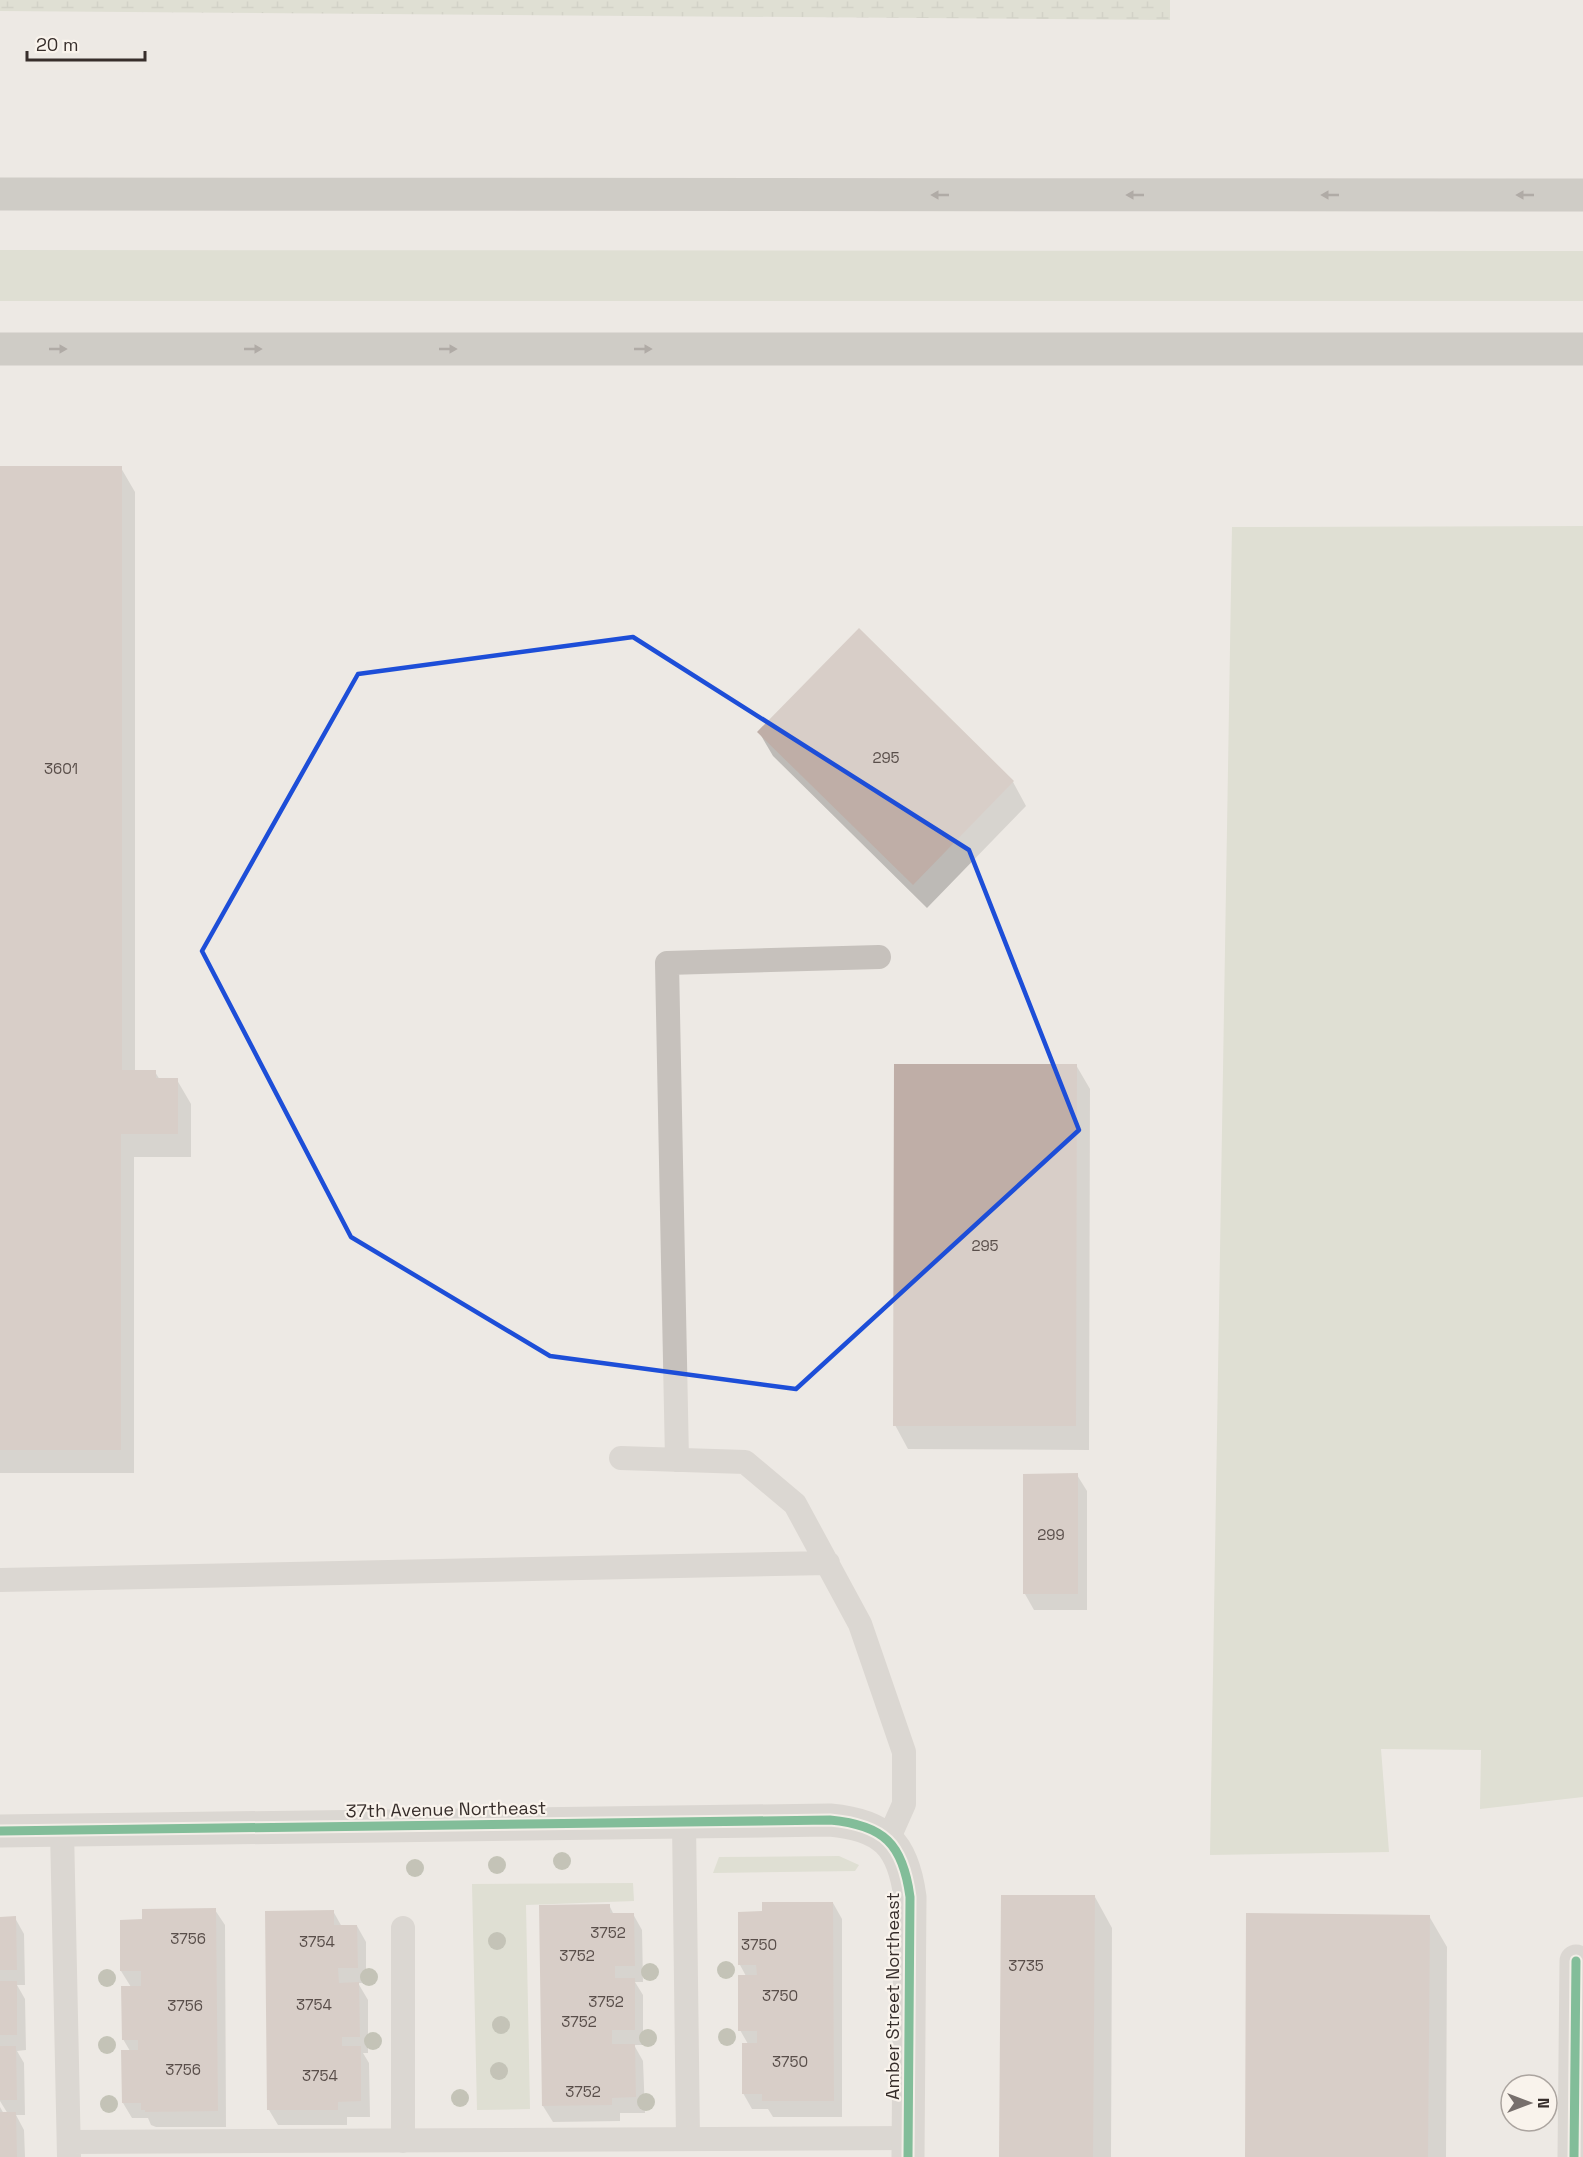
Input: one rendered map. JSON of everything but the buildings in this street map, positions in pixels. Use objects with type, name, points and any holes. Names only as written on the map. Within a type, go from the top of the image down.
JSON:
[{"type":"highway","points":[[0,194],[1583,195]]},
{"type":"highway","points":[[0,349],[1583,349]]},
{"type":"street","name":"37th Avenue Northeast","points":[[0,1831],[830,1820],[850,1822],[888,1840]]},
{"type":"street","name":"Amber Street Northeast","points":[[888,1840],[898,1854],[906,1872],[910,1897],[908,2147]]},
{"type":"street","points":[[1574,2157],[1576,1961]]},
{"type":"lane","points":[[677,1460],[667,963],[879,957]]},
{"type":"lane","points":[[621,1458],[745,1462],[795,1504],[860,1624],[904,1752],[904,1804],[888,1840]]},
{"type":"lane","points":[[0,1580],[828,1563]]},
{"type":"lane","points":[[684,1822],[688,2139]]},
{"type":"lane","points":[[62,1830],[69,2150],[403,2141],[688,2139],[908,2147]]},
{"type":"lane","points":[[403,1928],[403,2141]]},
{"type":"highlighted area","points":[[633,637],[969,850],[1079,1130],[796,1389],[550,1356],[351,1237],[202,951],[358,674]]},
{"type":"green space","points":[[0,0],[1170,0],[1170,20],[0,11]]},
{"type":"green space","points":[[0,250],[1583,251],[1583,301],[0,301]]},
{"type":"green space","points":[[1583,526],[1583,1797],[1480,1809],[1481,1750],[1381,1749],[1389,1852],[1210,1855],[1232,527]]},
{"type":"green space","points":[[839,1856],[859,1865],[855,1871],[713,1873],[719,1857]]},
{"type":"green space","points":[[633,1883],[634,1901],[526,1905],[530,2109],[477,2110],[472,1884]]},
{"type":"cycle path","points":[[0,1831],[830,1820],[864,1827],[888,1840],[896,1851],[907,1879],[910,1897],[908,2157]]},
{"type":"cycle path","points":[[1574,2157],[1576,1961]]}]
